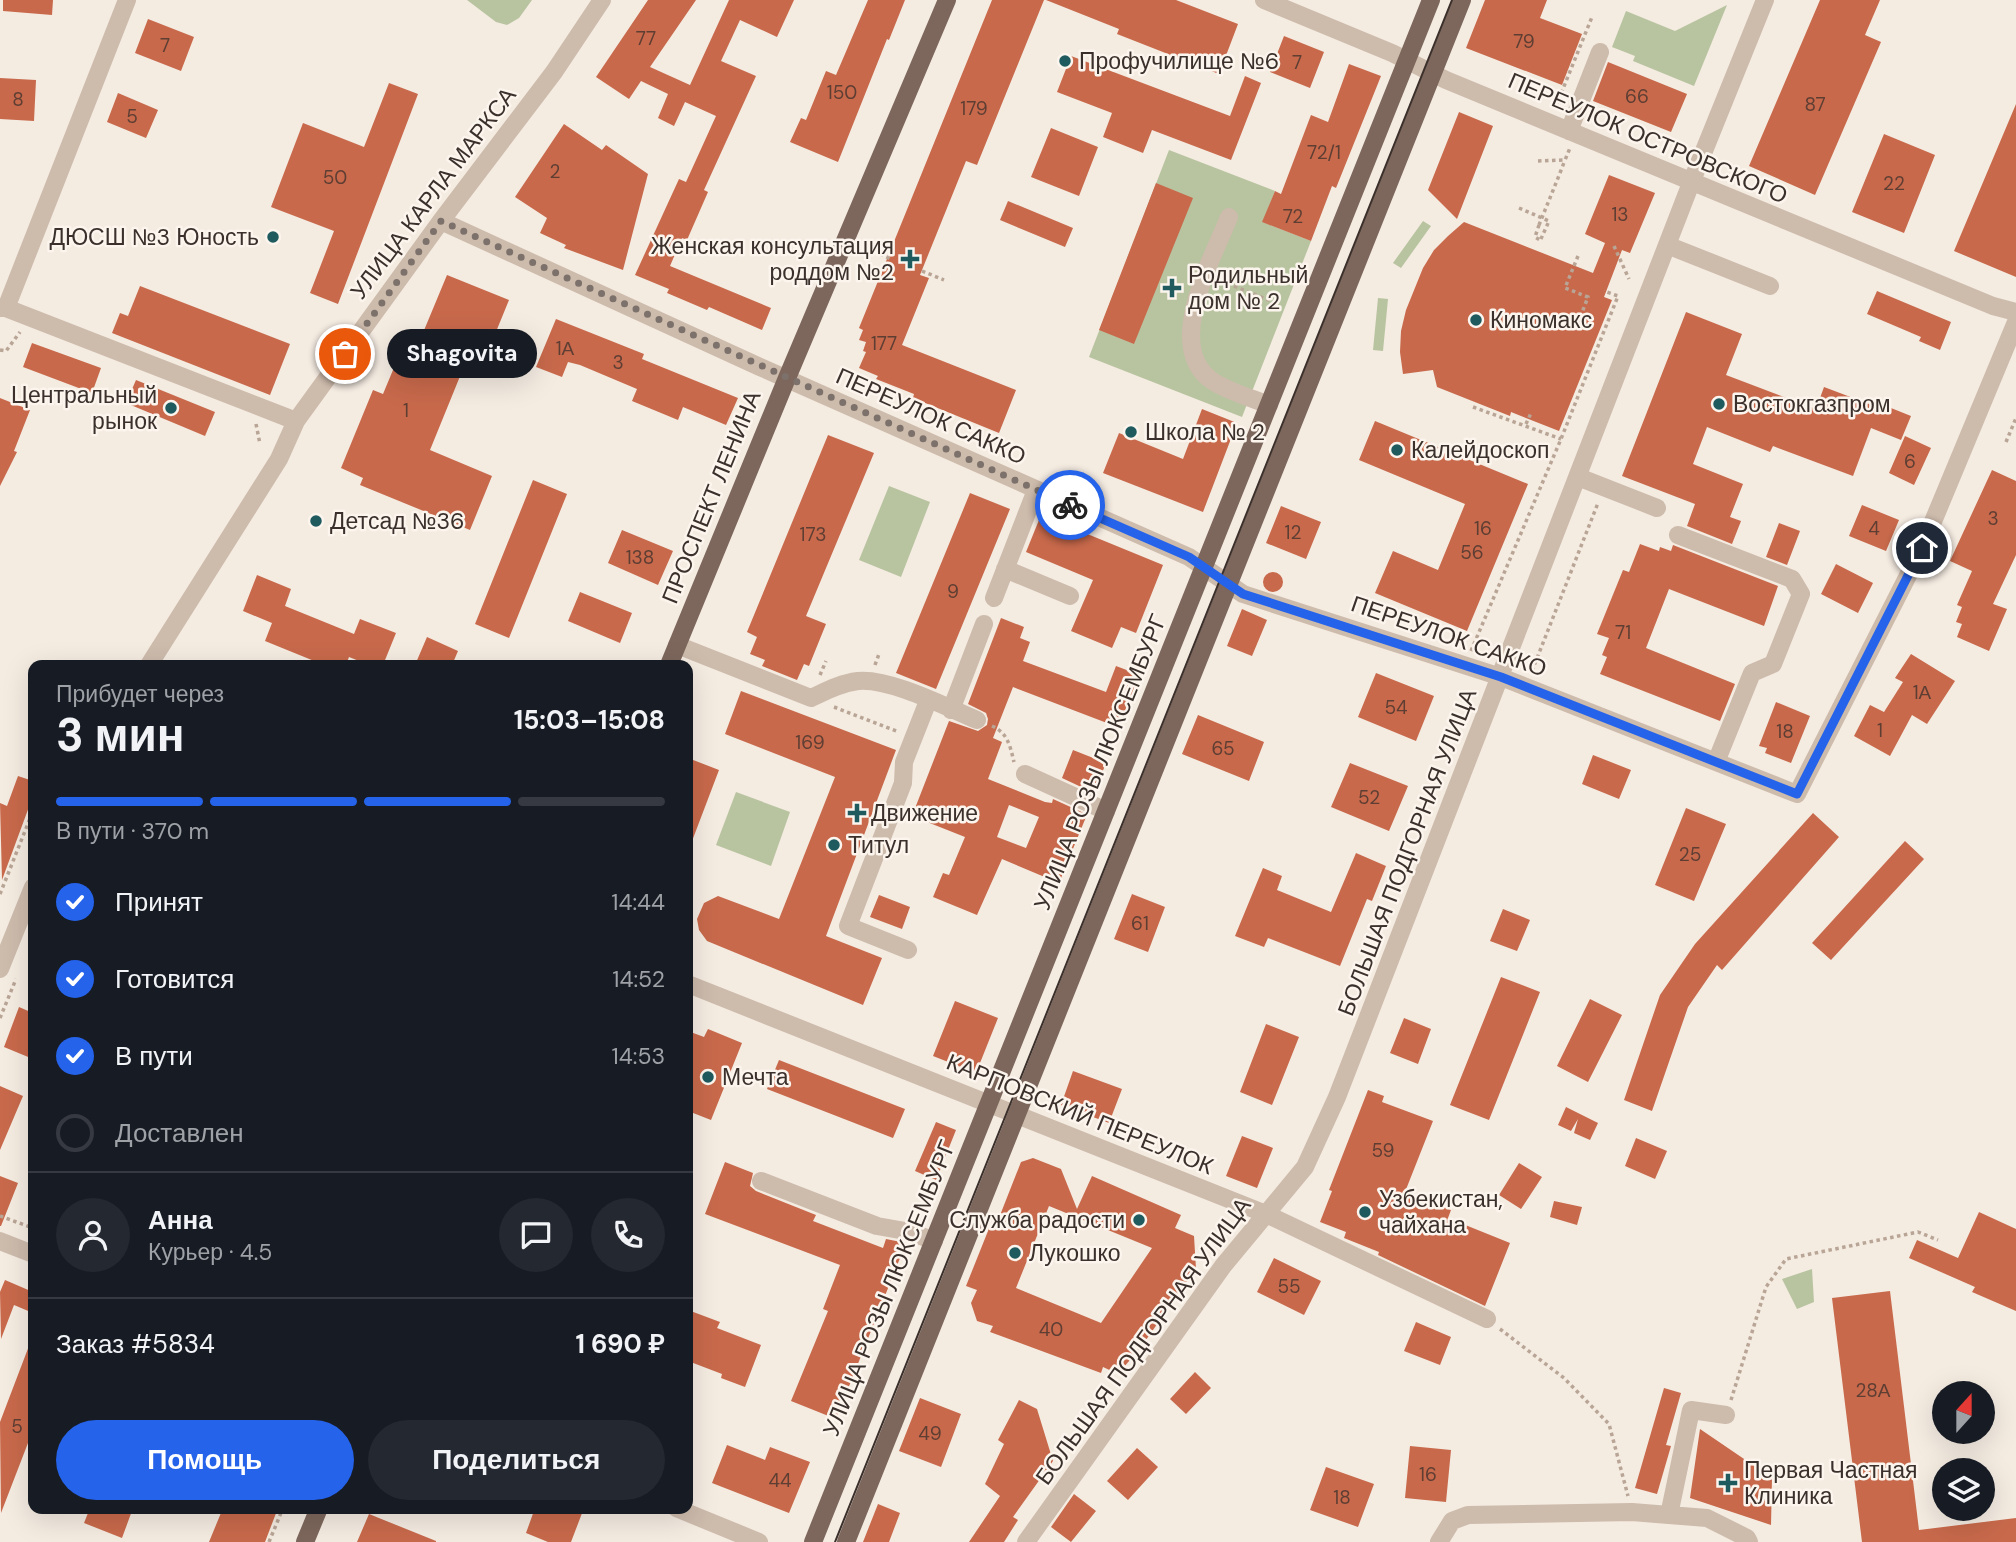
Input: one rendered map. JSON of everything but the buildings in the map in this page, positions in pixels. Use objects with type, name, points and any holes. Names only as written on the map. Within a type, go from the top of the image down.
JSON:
[{"type":"main road","name":"ПРОСПЕКТ ЛЕНИНА","points":[[671,660],[947,0]]},
{"type":"main road","name":"УЛИЦА РОЗЫ ЛЮКСЕМБУРГ","points":[[814,1542],[1431,0]]},
{"type":"main road","points":[[846,1542],[1462,0]]},
{"type":"main road","points":[[305,1542],[317,1514]]},
{"type":"street","points":[[127,0],[3,308],[296,421]]},
{"type":"street","name":"УЛИЦА КАРЛА МАРКСА","points":[[152,660],[279,459],[296,421],[441,221],[554,72],[602,0]]},
{"type":"street","name":"ПЕРЕУЛОК ОСТРОВСКОГО","points":[[1264,0],[1691,183],[1993,306],[2016,312]]},
{"type":"street","name":"БОЛЬШАЯ ПОДГОРНАЯ УЛИЦА","points":[[1026,1542],[1223,1266],[1305,1167],[1337,1097],[1691,183],[1765,0]]},
{"type":"street","points":[[1572,133],[1600,52]]},
{"type":"street","points":[[1229,217],[1192,313],[1189,337],[1194,358],[1202,372],[1214,382],[1269,405]]},
{"type":"street","name":"ПЕРЕУЛОК САККО","points":[[441,221],[1204,566],[1243,594],[1501,677],[1797,794],[1922,548],[2016,322]]},
{"type":"street","points":[[1667,245],[1770,286]]},
{"type":"street","points":[[1578,477],[1657,508]]},
{"type":"street","points":[[994,598],[1036,490]]},
{"type":"street","points":[[1678,535],[1792,579],[1801,594],[1773,664],[1752,673],[1716,762]]},
{"type":"street","points":[[1005,569],[1070,596]]},
{"type":"street","points":[[951,710],[984,624]]},
{"type":"street","points":[[677,645],[811,698],[835,687],[869,681],[886,684],[977,720]]},
{"type":"street","points":[[908,950],[848,926],[903,783],[905,762],[928,701]]},
{"type":"street","points":[[1025,774],[1106,811]]},
{"type":"street","points":[[0,969],[28,899]]},
{"type":"street","name":"КАРПОВСКИЙ ПЕРЕУЛОК","points":[[693,986],[1266,1214],[1487,1319]]},
{"type":"street","points":[[761,1181],[877,1226],[911,1232],[934,1241]]},
{"type":"street","points":[[0,1241],[28,1252]]},
{"type":"street","points":[[1669,1515],[1690,1410],[1726,1415]]},
{"type":"street","points":[[1439,1542],[1452,1521],[1468,1515],[1632,1512],[1707,1518],[1747,1538],[1749,1542]]},
{"type":"street","points":[[691,1514],[759,1542]]},
{"type":"path","points":[[1549,123],[1592,17]]},
{"type":"path","points":[[1519,208],[1549,221],[1541,241],[1535,237],[1539,225],[1560,173],[1565,160],[1572,133]]},
{"type":"path","points":[[1538,161],[1565,160]]},
{"type":"path","points":[[1614,246],[1629,279]]},
{"type":"path","points":[[880,254],[891,259]]},
{"type":"path","points":[[1578,256],[1565,288],[1588,297],[1581,315]]},
{"type":"path","points":[[922,271],[944,280]]},
{"type":"path","points":[[1206,275],[1276,303]]},
{"type":"path","points":[[1464,665],[1561,439],[1618,296],[1604,291]]},
{"type":"path","points":[[1473,407],[1508,421],[1526,424],[1561,439]]},
{"type":"path","points":[[1526,424],[1531,412]]},
{"type":"path","points":[[2006,442],[2016,418]]},
{"type":"path","points":[[1526,687],[1604,488]]},
{"type":"path","points":[[811,698],[914,738]]},
{"type":"path","points":[[977,720],[999,729],[1009,741],[1014,763],[1025,774]]},
{"type":"path","points":[[0,894],[28,824]]},
{"type":"path","points":[[0,1216],[28,1226]]},
{"type":"path","points":[[1726,1415],[1766,1287],[1786,1259],[1918,1232],[1938,1240]]},
{"type":"path","points":[[1487,1319],[1564,1378],[1609,1424],[1632,1512]]},
{"type":"path","points":[[269,1542],[281,1514]]},
{"type":"green space","points":[[467,0],[532,0],[519,18],[507,25],[496,22]]},
{"type":"green space","points":[[1727,5],[1694,86],[1633,61],[1635,56],[1612,47],[1626,11],[1675,31]]},
{"type":"green space","name":"Родильный дом № 2","points":[[1169,150],[1275,191],[1263,222],[1311,241],[1242,417],[1089,357]]},
{"type":"green space","points":[[1423,221],[1431,226],[1401,268],[1393,263]]},
{"type":"green space","points":[[1378,298],[1388,299],[1383,351],[1373,350]]},
{"type":"green space","points":[[889,486],[930,502],[901,577],[859,560]]},
{"type":"green space","points":[[736,792],[790,812],[771,866],[716,845]]},
{"type":"green space","points":[[1812,1269],[1814,1302],[1797,1309],[1782,1279]]},
{"type":"tram line","points":[[835,1542],[1452,0]]},
{"type":"way so far","points":[[345,354],[441,221],[1070,505]]},
{"type":"place","name":"Профучилище №6","points":[[1065,61]]},
{"type":"place","name":"ДЮСШ №3 Юность","points":[[273,237]]},
{"type":"place","name":"Женская консультация роддом №2","points":[[910,259]]},
{"type":"place","name":"Родильный дом № 2","points":[[1172,288]]},
{"type":"place","name":"Киномакс","points":[[1476,320]]},
{"type":"place","name":"Shagovita","points":[[345,354]]},
{"type":"place","name":"Востокгазпром","points":[[1719,404]]},
{"type":"place","name":"Центральный рынок","points":[[171,408]]},
{"type":"place","name":"Школа № 2","points":[[1131,432]]},
{"type":"place","name":"Калейдоскоп","points":[[1397,450]]},
{"type":"place","name":"Детсад №36","points":[[316,521]]},
{"type":"place","name":"Движение","points":[[857,813]]},
{"type":"place","name":"Титул","points":[[834,845]]},
{"type":"place","name":"Мечта","points":[[708,1077]]},
{"type":"place","name":"Узбекистан, чайхана","points":[[1365,1212]]},
{"type":"place","name":"Служба радости","points":[[1139,1220]]},
{"type":"place","name":"Лукошко","points":[[1015,1253]]},
{"type":"place","name":"Первая Частная Клиника","points":[[1728,1483]]},
{"type":"route","points":[[1070,505],[1189,557],[1243,594],[1501,677],[1797,794],[1922,548]]}]
